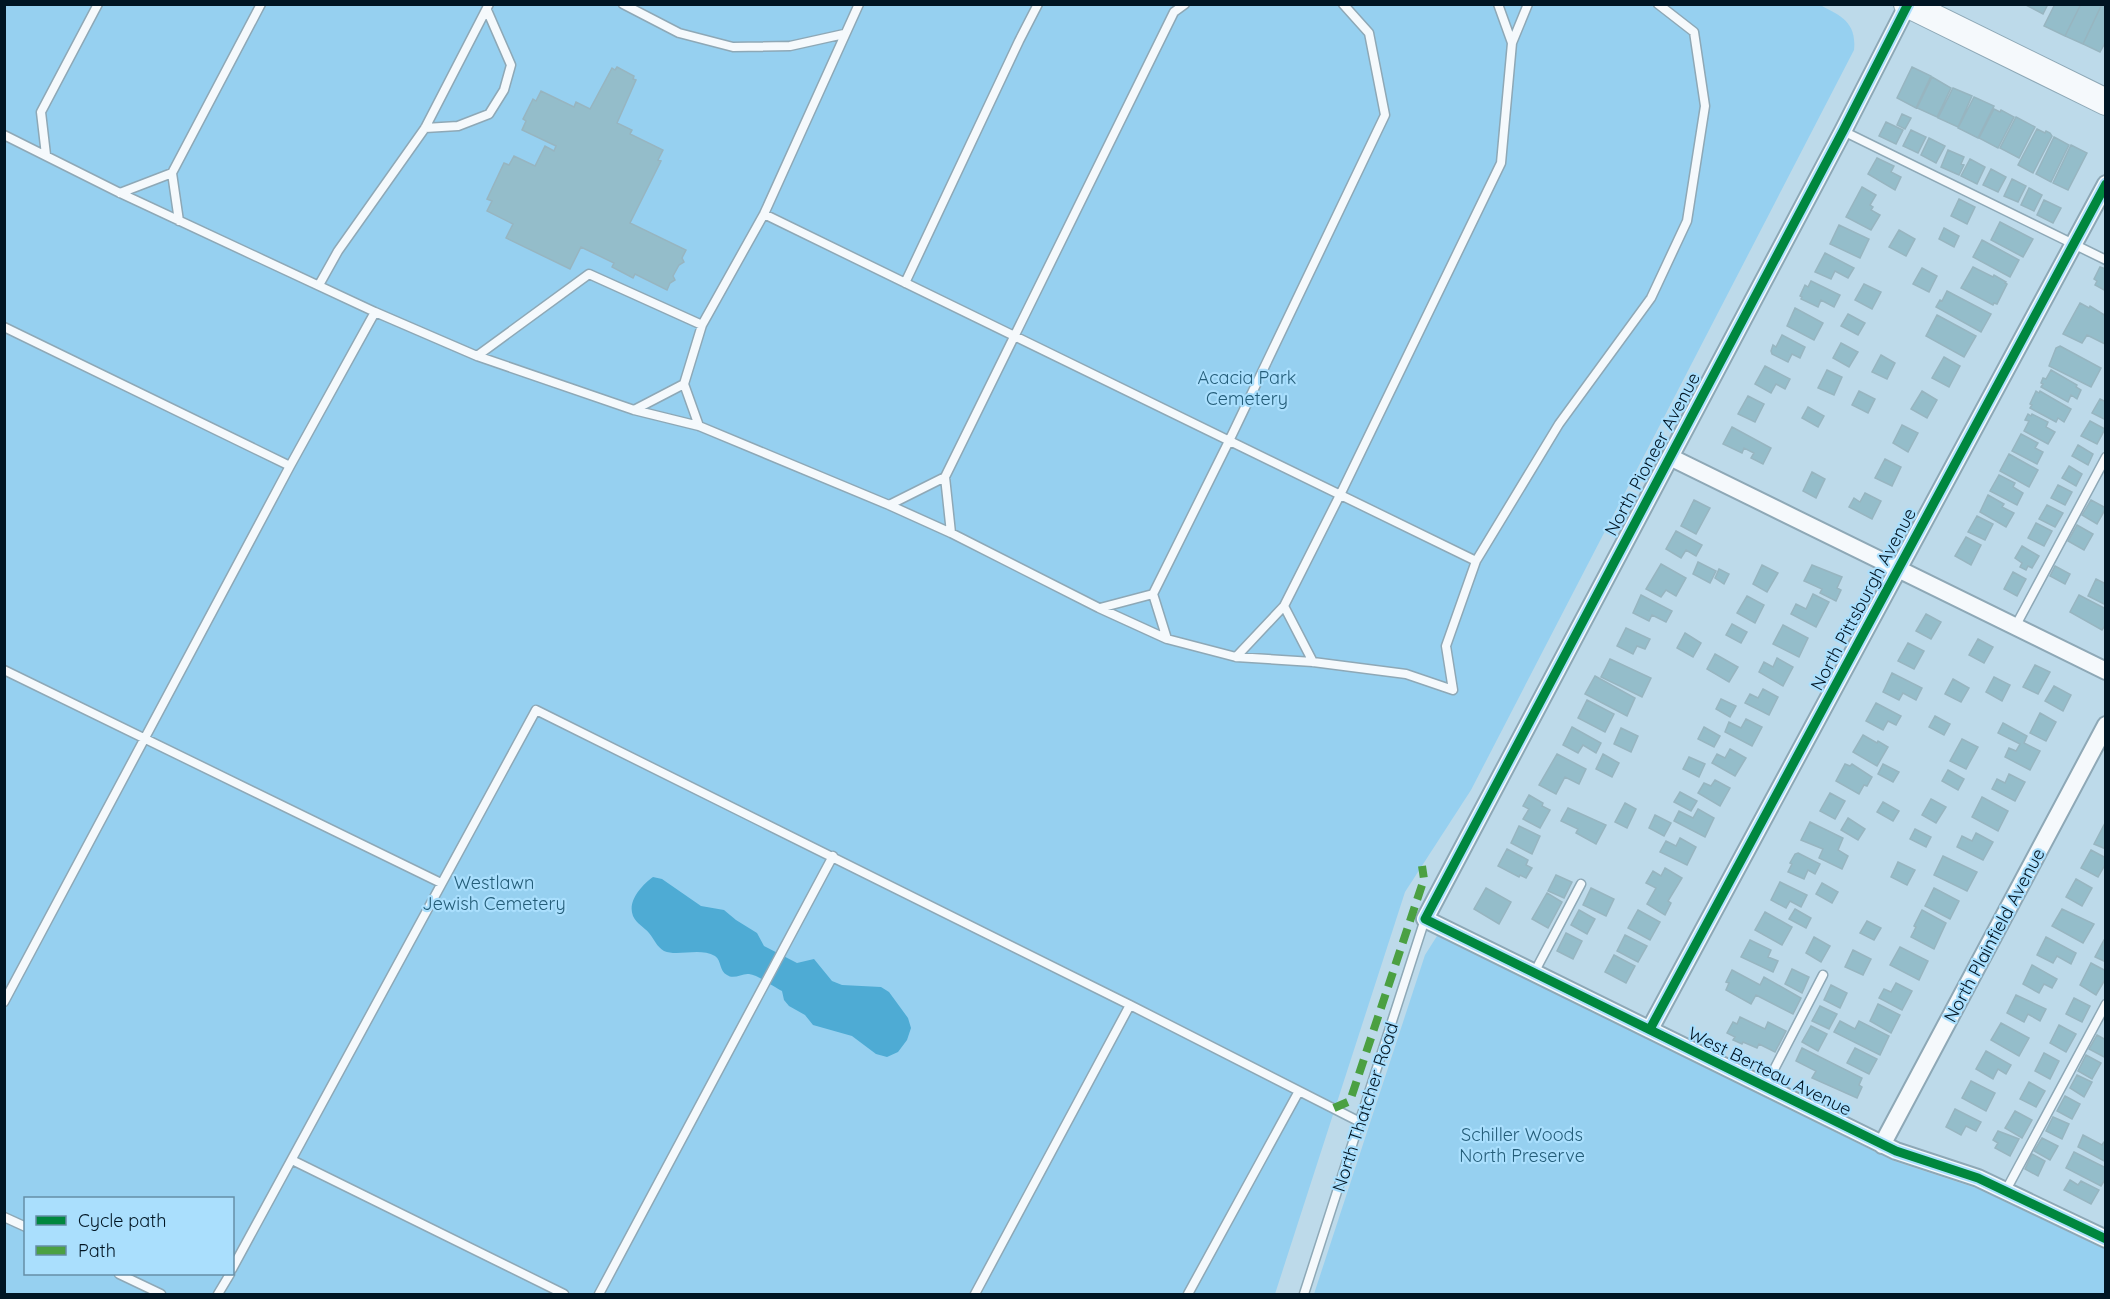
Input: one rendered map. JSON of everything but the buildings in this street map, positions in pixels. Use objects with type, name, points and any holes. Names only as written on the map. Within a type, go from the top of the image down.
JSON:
[{"type":"main road","points":[[1908,5],[2106,102]]},
{"type":"street","name":"North Pioneer Avenue","points":[[1425,919],[1908,5]]},
{"type":"street","name":"North Pittsburgh Avenue","points":[[1650,1029],[2106,184]]},
{"type":"street","points":[[1670,456],[2106,671]]},
{"type":"street","name":"North Plainfield Avenue","points":[[1882,1145],[2106,725]]},
{"type":"street","name":"West Berteau Avenue","points":[[1425,919],[1882,1145],[1977,1178],[2106,1239]]},
{"type":"lane","points":[[46,155],[41,112],[98,4]]},
{"type":"lane","points":[[179,221],[172,173],[261,4]]},
{"type":"lane","points":[[623,4],[679,33],[733,46],[790,46],[844,34]]},
{"type":"lane","points":[[699,426],[684,384],[702,325],[764,214],[859,4]]},
{"type":"lane","points":[[905,284],[1018,41],[1038,4]]},
{"type":"lane","points":[[951,533],[945,477],[1174,12],[1185,4]]},
{"type":"lane","points":[[1167,639],[1153,594],[1229,441],[1384,115],[1369,33],[1343,4]]},
{"type":"lane","points":[[1498,4],[1512,43]]},
{"type":"lane","points":[[1236,657],[1284,606],[1501,163],[1512,43],[1528,4]]},
{"type":"lane","points":[[4,135],[120,193],[375,312],[477,356],[634,410],[699,426],[951,533],[1099,608],[1167,639],[1236,657],[1313,662],[1406,674],[1453,690],[1446,646],[1476,561],[1559,424],[1652,298],[1687,221],[1705,106],[1694,32],[1659,4]]},
{"type":"lane","points":[[425,128],[458,126],[489,114],[504,90],[511,65],[488,7]]},
{"type":"lane","points":[[318,285],[338,251],[425,128],[488,7]]},
{"type":"lane","points":[[1843,131],[2106,260]]},
{"type":"lane","points":[[120,193],[172,173]]},
{"type":"lane","points":[[764,214],[1476,561]]},
{"type":"lane","points":[[477,356],[589,274],[702,325]]},
{"type":"lane","points":[[4,1002],[147,738],[290,466],[375,312]]},
{"type":"lane","points":[[4,327],[290,466]]},
{"type":"lane","points":[[634,410],[684,384]]},
{"type":"lane","points":[[2015,627],[2106,457]]},
{"type":"lane","points":[[889,505],[945,477]]},
{"type":"lane","points":[[1099,608],[1153,594]]},
{"type":"lane","points":[[1284,606],[1313,662]]},
{"type":"lane","points":[[4,670],[441,883]]},
{"type":"lane","points":[[234,1265],[536,710],[833,856],[1360,1122]]},
{"type":"lane","points":[[599,1294],[833,856]]},
{"type":"lane","points":[[1534,973],[1581,884]]},
{"type":"lane","name":"North Thatcher Road","points":[[1304,1294],[1425,919]]},
{"type":"lane","points":[[1765,1087],[1824,975]]},
{"type":"lane","points":[[2006,1192],[2106,1004]]},
{"type":"lane","points":[[975,1294],[1130,1005]]},
{"type":"lane","points":[[1188,1294],[1299,1091]]},
{"type":"lane","points":[[292,1160],[564,1294]]},
{"type":"lane","points":[[4,1217],[24,1226]]},
{"type":"lane","points":[[121,1275],[161,1294]]},
{"type":"lane","points":[[218,1294],[229,1275]]},
{"type":"green space","points":[[1818,4],[1845,20],[1853,32],[1854,50],[1471,790],[1405,892],[1275,1294],[5,1294],[5,5]]},
{"type":"green space","name":"Schiller Woods North Preserve","points":[[1437,936],[1894,1161],[1979,1189],[2105,1249],[2105,1294],[1314,1294],[1425,955]]},
{"type":"shaded area","points":[[653,877],[662,879],[701,906],[724,910],[757,933],[764,946],[797,963],[814,959],[832,981],[842,985],[881,987],[889,992],[908,1018],[911,1028],[907,1040],[898,1052],[887,1057],[876,1054],[852,1036],[813,1025],[805,1015],[789,1006],[784,1000],[782,991],[761,979],[749,974],[732,977],[727,975],[715,956],[709,953],[664,951],[636,921],[632,910],[637,894]]},
{"type":"marked path","points":[[1334,1108],[1350,1101],[1424,879],[1422,866]]},
{"type":"cycle path","points":[[1908,4],[1843,131],[1425,919],[1896,1151],[1978,1178],[2106,1239]]},
{"type":"cycle path","points":[[1650,1029],[2106,184]]},
{"type":"park label","name":"Acacia Park Cemetery","points":[[1247,388]]},
{"type":"park label","name":"Westlawn Jewish Cemetery","points":[[494,892]]}]
